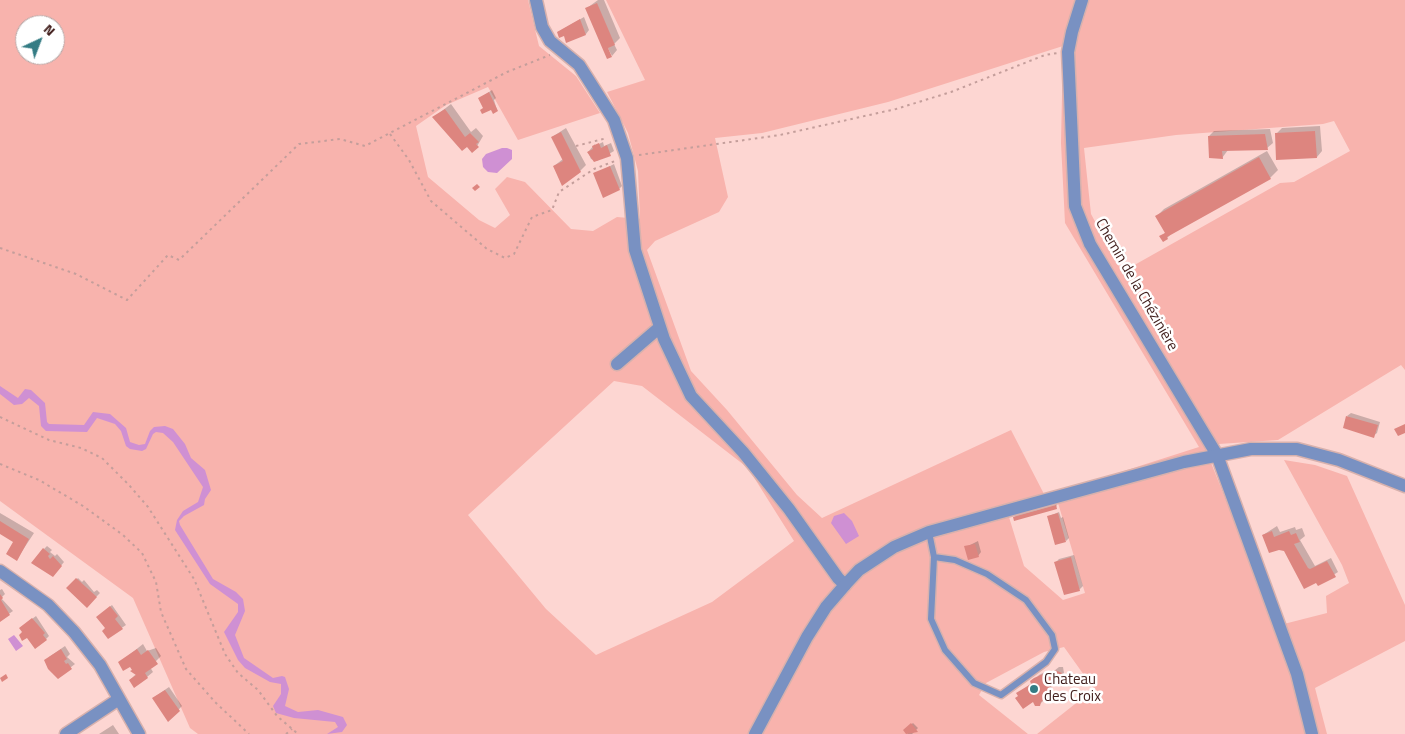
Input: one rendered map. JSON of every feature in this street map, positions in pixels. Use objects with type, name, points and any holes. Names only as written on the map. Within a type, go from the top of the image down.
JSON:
[{"type":"street","points":[[536,0],[542,27],[550,41],[579,65],[604,104],[619,135],[627,158],[635,250],[660,327],[691,396],[743,452],[789,509],[838,578],[845,584]]},
{"type":"street","name":"Chemin de la Chézinière","points":[[1082,0],[1068,52],[1072,178],[1075,206],[1090,244],[1217,454],[1296,674],[1312,734]]},
{"type":"street","points":[[617,364],[660,327]]},
{"type":"street","points":[[755,734],[806,638],[826,607],[845,584],[880,555],[929,532],[1107,482],[1217,454],[1251,449],[1297,449],[1340,460],[1405,486]]},
{"type":"street","points":[[0,571],[48,605],[74,632],[100,665],[139,734]]},
{"type":"street","points":[[66,734],[119,699]]},
{"type":"lane","points":[[929,532],[934,557],[932,619],[945,650],[974,683],[1002,694],[1046,662],[1055,649],[1052,635],[1026,600],[987,574],[955,560],[934,557]]},
{"type":"path","points":[[0,248],[76,274],[127,300],[168,255],[179,260],[300,144],[340,139],[365,146],[507,72],[560,50]]},
{"type":"path","points":[[390,134],[409,160],[431,200],[487,249],[505,258],[514,254],[532,217],[552,210],[559,192],[594,170],[627,158],[664,150],[780,135],[896,109],[951,92],[1045,55],[1068,52]]},
{"type":"path","points":[[576,146],[619,135]]},
{"type":"path","points":[[0,417],[49,440],[80,448],[102,458],[129,485],[148,507],[194,578],[225,654],[238,673],[258,690],[277,716],[298,734]]},
{"type":"path","points":[[0,464],[39,480],[83,506],[124,535],[142,553],[156,582],[161,612],[186,669],[215,702],[249,734]]},
{"type":"path","points":[[286,734],[292,729]]},
{"type":"shaded area","points":[[0,0],[528,0],[539,46],[576,76],[600,113],[518,140],[488,87],[446,105],[416,126],[428,177],[479,220],[495,228],[510,215],[495,189],[507,177],[525,182],[571,229],[593,231],[617,217],[640,219],[638,171],[628,133],[607,92],[645,80],[606,0],[1405,0],[1405,370],[1401,365],[1278,440],[1204,445],[1276,626],[1327,613],[1326,596],[1349,583],[1342,565],[1284,460],[1315,465],[1347,476],[1405,605],[1405,641],[1315,688],[1327,734],[1037,734],[1094,689],[1064,647],[1044,652],[986,683],[979,695],[1028,734],[198,734],[190,728],[133,598],[0,501]],"holes":[[[1063,46],[1061,143],[1065,223],[1199,447],[1055,493],[1085,593],[1063,600],[1024,566],[1005,504],[1044,494],[1011,430],[822,518],[797,495],[727,410],[691,371],[647,250],[655,241],[719,212],[728,197],[715,138],[762,133],[888,102]],[[1334,121],[1350,151],[1294,182],[1280,183],[1122,272],[1091,214],[1084,148],[1176,135],[1323,124]],[[614,381],[642,386],[748,468],[794,541],[712,602],[596,655],[546,609],[468,515]]]},
{"type":"shaded area","points":[[502,148],[512,150],[512,159],[497,173],[488,172],[483,167],[482,159],[486,154]]},
{"type":"shaded area","points":[[0,386],[18,398],[25,389],[31,390],[45,403],[47,422],[49,424],[84,425],[93,412],[110,414],[126,428],[130,442],[139,445],[145,444],[150,431],[154,427],[165,426],[173,429],[185,444],[191,458],[205,470],[211,490],[205,499],[204,505],[184,516],[179,521],[180,525],[213,579],[236,592],[243,599],[245,611],[235,635],[244,658],[273,678],[285,677],[289,689],[285,706],[298,712],[318,710],[343,717],[347,725],[342,732],[327,734],[338,727],[335,722],[294,718],[276,713],[273,706],[281,694],[281,684],[270,682],[245,668],[238,660],[224,632],[238,612],[238,604],[210,584],[175,530],[177,520],[183,511],[198,502],[203,487],[173,442],[163,433],[156,432],[153,434],[146,449],[142,451],[130,449],[126,446],[121,431],[115,424],[97,418],[87,432],[46,431],[41,426],[39,406],[29,398],[22,404],[14,405],[0,394]]},
{"type":"shaded area","points":[[844,513],[852,521],[859,536],[846,544],[831,523],[834,516]]},
{"type":"shaded area","points":[[14,635],[23,646],[16,651],[8,639]]},
{"type":"building","points":[[597,3],[615,45],[608,48],[612,57],[607,59],[585,8]]},
{"type":"building","points":[[580,19],[586,35],[566,43],[564,36],[559,38],[557,32]]},
{"type":"building","points":[[489,92],[498,111],[493,114],[491,110],[482,114],[480,110],[483,108],[478,98]]},
{"type":"building","points":[[445,109],[465,137],[470,133],[479,142],[476,144],[479,147],[472,153],[467,147],[462,151],[432,117]]},
{"type":"building","points":[[1315,131],[1317,158],[1276,160],[1275,133]]},
{"type":"building","points":[[561,132],[581,172],[562,186],[553,166],[563,161],[551,137]]},
{"type":"building","points":[[1265,134],[1268,150],[1222,151],[1223,159],[1209,158],[1208,136]]},
{"type":"building","points":[[599,143],[601,148],[607,145],[611,156],[594,162],[587,152],[593,149],[592,146]]},
{"type":"building","points":[[1259,157],[1271,179],[1167,237],[1168,239],[1163,242],[1159,236],[1165,233],[1155,216]]},
{"type":"building","points":[[610,166],[620,190],[603,198],[593,173]]},
{"type":"building","points":[[477,184],[480,187],[475,191],[472,188]]},
{"type":"building","points":[[1346,416],[1378,425],[1374,438],[1343,428]]},
{"type":"building","points":[[1405,424],[1405,433],[1398,436],[1394,429]]},
{"type":"building","points":[[1056,505],[1057,509],[1014,521],[1013,517]]},
{"type":"building","points":[[1058,513],[1066,542],[1055,545],[1047,516]]},
{"type":"building","points":[[0,521],[29,539],[17,561],[6,554],[13,542],[0,534]]},
{"type":"building","points":[[1272,531],[1274,537],[1289,531],[1291,535],[1296,533],[1300,542],[1294,544],[1308,568],[1310,569],[1327,561],[1336,577],[1318,586],[1316,583],[1304,589],[1284,551],[1279,550],[1269,553],[1262,535]]},
{"type":"building","points":[[975,544],[979,557],[968,560],[964,546]]},
{"type":"building","points":[[43,548],[50,554],[48,556],[50,559],[53,556],[62,566],[53,577],[31,563]]},
{"type":"building","points":[[1071,557],[1080,591],[1064,595],[1054,562]]},
{"type":"building","points":[[76,578],[97,597],[87,608],[66,588]]},
{"type":"building","points":[[0,594],[3,598],[1,600],[10,615],[0,622]]},
{"type":"building","points":[[110,606],[118,616],[115,619],[123,629],[108,639],[102,631],[105,628],[96,617]]},
{"type":"building","points":[[32,618],[45,633],[43,635],[47,640],[35,649],[27,638],[22,641],[19,635],[22,632],[19,628]]},
{"type":"building","points":[[61,649],[67,659],[64,661],[72,669],[58,679],[48,669],[44,660]]},
{"type":"building","points":[[137,649],[141,655],[148,650],[158,664],[145,673],[148,678],[134,688],[129,680],[136,675],[130,671],[132,670],[130,667],[123,671],[118,662]]},
{"type":"building","name":"Chateau des Croix","points":[[1055,670],[1062,673],[1061,677],[1047,690],[1051,695],[1041,702],[1040,706],[1035,706],[1033,702],[1023,709],[1015,698],[1018,696],[1016,693],[1031,684],[1030,681],[1034,678],[1043,674],[1046,677]]},
{"type":"building","points":[[6,674],[8,678],[2,682],[0,678]]},
{"type":"building","points":[[165,690],[180,711],[168,722],[152,698]]},
{"type":"building","points":[[911,723],[918,732],[906,734],[903,730]]},
{"type":"place","name":"Chateau des Croix","points":[[1034,689]]}]
